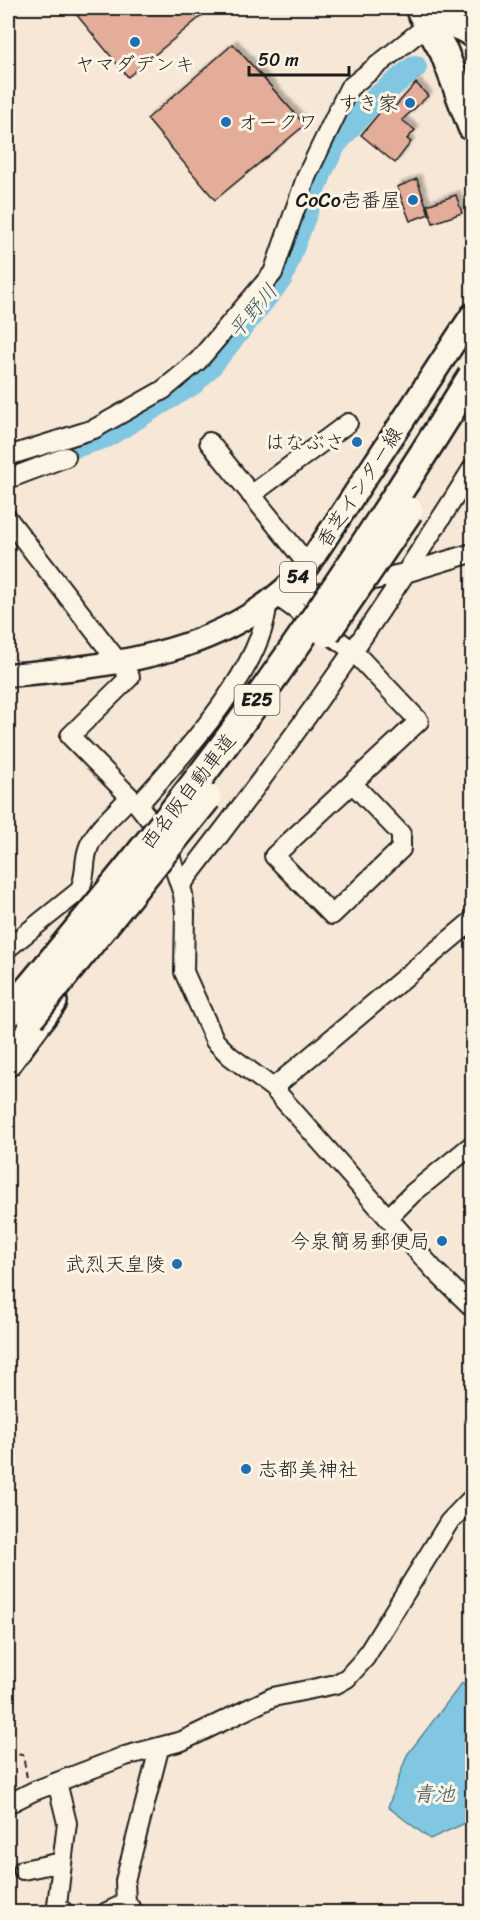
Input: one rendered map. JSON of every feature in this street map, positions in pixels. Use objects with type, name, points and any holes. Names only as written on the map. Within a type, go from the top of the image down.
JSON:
[{"type":"highway","points":[[424,16],[444,52],[472,128]]},
{"type":"highway","name":"西名阪自動車道","points":[[8,1044],[20,1011],[247,714],[325,603],[472,376]]},
{"type":"highway","name":"西名阪自動車道","points":[[20,1011],[57,986],[159,860],[268,716],[373,568],[472,411]]},
{"type":"highway","points":[[8,1062],[20,1011]]},
{"type":"main road","points":[[424,16],[463,29],[472,36]]},
{"type":"main road","name":"香芝インター線","points":[[8,675],[92,668],[149,656],[211,635],[278,595],[308,565],[470,322]]},
{"type":"street","points":[[8,456],[94,429],[163,390],[198,361],[273,273],[307,175],[349,88],[424,16]]},
{"type":"street","points":[[251,495],[348,423]]},
{"type":"street","points":[[209,442],[308,565]]},
{"type":"street","points":[[8,479],[66,457]]},
{"type":"street","points":[[181,885],[246,803],[409,572],[472,469]]},
{"type":"street","points":[[8,519],[130,677],[69,736],[134,801],[164,838],[181,885],[185,913],[184,972],[215,1041],[230,1056],[273,1088],[435,1271],[472,1307]]},
{"type":"street","points":[[278,595],[298,593],[309,595],[409,572],[472,553]]},
{"type":"street","points":[[278,595],[353,651],[418,721],[274,856],[332,915],[401,849],[401,834],[352,783]]},
{"type":"street","points":[[8,948],[79,891],[86,879],[87,853],[91,842],[183,754],[244,672],[278,595]]},
{"type":"street","points":[[273,1088],[472,921]]},
{"type":"street","points":[[388,1218],[413,1193],[472,1145]]},
{"type":"street","points":[[8,1804],[30,1793],[125,1756],[159,1749],[182,1741],[273,1697],[336,1684],[346,1678],[365,1658],[449,1522],[472,1498]]},
{"type":"street","points":[[107,1912],[130,1908],[124,1881],[159,1749]]},
{"type":"street","points":[[57,1782],[67,1823],[57,1905],[64,1912]]},
{"type":"street","points":[[22,1870],[62,1862]]},
{"type":"path","points":[[8,1753],[23,1755],[30,1793]]},
{"type":"water","name":"青池","points":[[462,1683],[472,1692],[472,1820],[430,1839],[388,1807],[407,1755]]},
{"type":"building","name":"ヤマダデンキ","points":[[71,8],[211,8],[128,77]]},
{"type":"building","name":"オークワ","points":[[233,44],[305,125],[215,200],[147,119]]},
{"type":"building","points":[[416,83],[428,96],[402,120],[415,130],[407,139],[411,142],[395,163],[361,135],[385,106],[391,111]]},
{"type":"building","name":"CoCo壱番屋","points":[[417,179],[429,214],[410,221],[397,187]]},
{"type":"building","points":[[456,195],[462,213],[433,223],[427,205]]},
{"type":"waterway","name":"平野川","points":[[8,467],[106,436],[193,383],[210,366],[281,278],[322,169],[335,144],[369,104],[415,67]]},
{"type":"place","name":"ヤマダデンキ","points":[[135,42]]},
{"type":"place","name":"すき家","points":[[410,103]]},
{"type":"place","name":"オークワ","points":[[226,122]]},
{"type":"place","name":"CoCo壱番屋","points":[[413,200]]},
{"type":"place","name":"はなぶさ","points":[[357,442]]},
{"type":"place","name":"今泉簡易郵便局","points":[[442,1241]]},
{"type":"place","name":"武烈天皇陵","points":[[177,1264]]},
{"type":"place","name":"志都美神社","points":[[246,1469]]}]
